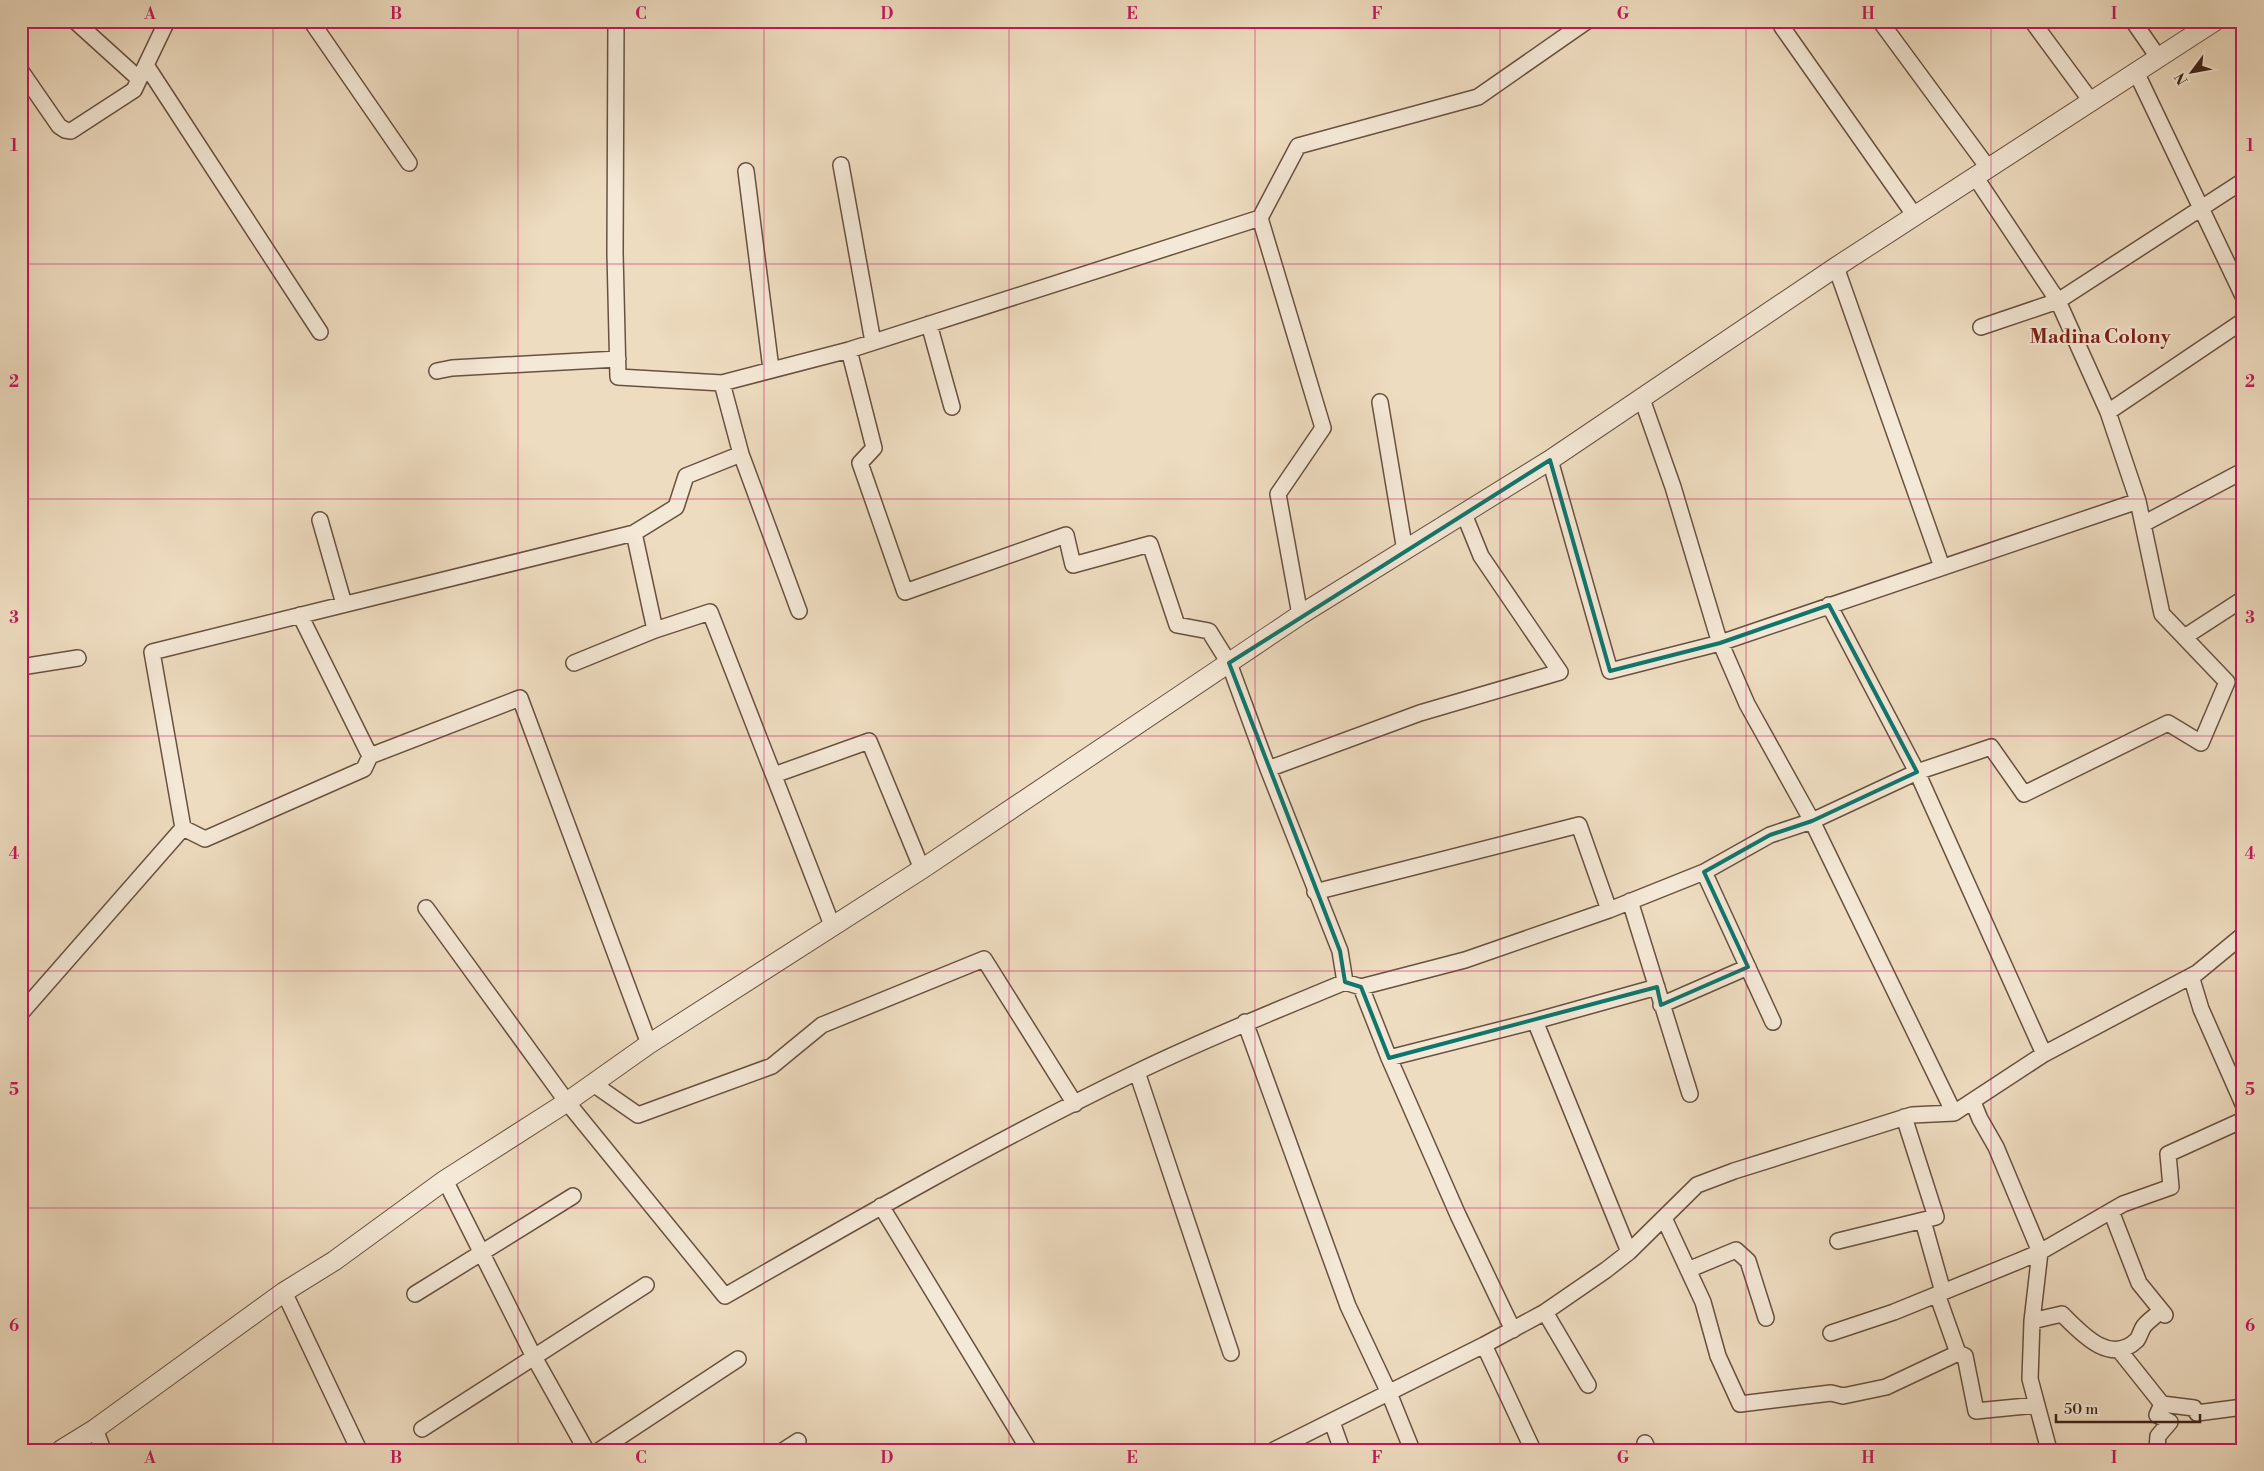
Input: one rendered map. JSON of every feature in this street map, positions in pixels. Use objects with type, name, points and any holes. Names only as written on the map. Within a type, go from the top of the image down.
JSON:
[{"type":"street","points":[[74,21],[139,79]]},
{"type":"street","points":[[21,70],[59,126],[65,130],[71,130],[134,90],[167,21]]},
{"type":"street","points":[[311,21],[409,163]]},
{"type":"street","points":[[616,21],[615,253],[618,377],[722,383],[849,350],[1260,218]]},
{"type":"street","points":[[1300,615],[1278,494],[1322,428],[1260,218],[1298,146],[1478,97],[1587,21]]},
{"type":"street","points":[[1788,21],[1782,27],[1915,216]]},
{"type":"street","points":[[426,908],[567,1102],[725,1296],[881,1206],[1137,1072],[1245,1022],[1345,982],[1361,987],[1465,960],[1609,910],[1704,872],[1770,835],[1812,821],[1916,772],[1991,747],[2024,794],[2168,723],[2201,744],[2227,682],[2186,636],[2162,614],[2138,501],[2108,412],[2058,301],[1983,173],[1880,21]]},
{"type":"street","points":[[2032,21],[2092,102]]},
{"type":"street","points":[[2133,21],[2158,57]]},
{"type":"street","points":[[61,1450],[95,1428],[284,1292],[334,1261],[445,1180],[567,1102],[649,1044],[922,869],[1300,615],[1550,460],[1836,267],[2215,21]]},
{"type":"street","points":[[146,65],[320,332]]},
{"type":"street","points":[[2136,72],[2243,296]]},
{"type":"street","points":[[841,164],[872,342]]},
{"type":"street","points":[[746,170],[771,369]]},
{"type":"street","points":[[1981,327],[2058,301],[2243,181]]},
{"type":"street","points":[[1836,267],[1942,567]]},
{"type":"street","points":[[2108,412],[2243,321]]},
{"type":"street","points":[[929,324],[952,407]]},
{"type":"street","points":[[849,350],[874,448],[860,463],[905,592],[1066,535],[1073,565],[1150,544],[1177,626],[1209,631],[1229,664],[1315,892],[1340,951],[1345,982]]},
{"type":"street","points":[[437,371],[452,368],[618,359]]},
{"type":"street","points":[[722,383],[741,454],[800,611]]},
{"type":"street","points":[[1642,399],[1673,487],[1720,643],[1747,704],[1812,821],[1954,1113]]},
{"type":"street","points":[[1380,402],[1405,551]]},
{"type":"street","points":[[183,828],[152,652],[634,533],[676,507],[686,476],[741,454]]},
{"type":"street","points":[[1550,460],[1610,671],[1720,643],[2138,501]]},
{"type":"street","points":[[2143,524],[2243,471]]},
{"type":"street","points":[[1268,769],[1420,713],[1560,672],[1481,556],[1464,514]]},
{"type":"street","points":[[320,520],[344,604]]},
{"type":"street","points":[[634,533],[655,630]]},
{"type":"street","points":[[2186,636],[2243,599]]},
{"type":"street","points":[[1828,606],[1916,772],[2044,1054]]},
{"type":"street","points":[[574,663],[655,630],[710,612],[832,925]]},
{"type":"street","points":[[300,616],[370,756]]},
{"type":"street","points":[[21,667],[78,658]]},
{"type":"street","points":[[183,828],[205,839],[364,769],[370,756],[520,698],[649,1044]]},
{"type":"street","points":[[774,775],[869,741],[922,869]]},
{"type":"street","points":[[1315,892],[1579,825],[1609,910]]},
{"type":"street","points":[[21,1013],[183,828]]},
{"type":"street","points":[[1704,872],[1773,1022]]},
{"type":"street","points":[[1630,901],[1690,1094]]},
{"type":"street","points":[[1274,1450],[1484,1345],[1545,1312],[1629,1252],[1697,1185],[1734,1171],[1904,1117],[1954,1113],[2044,1054],[2191,976],[2243,935]]},
{"type":"street","points":[[592,1083],[638,1115],[772,1066],[822,1025],[984,959],[1074,1104]]},
{"type":"street","points":[[1661,1005],[1748,967]]},
{"type":"street","points":[[2191,976],[2201,1009],[2243,1104]]},
{"type":"street","points":[[1361,987],[1389,1058],[1458,1215],[1512,1330]]},
{"type":"street","points":[[1389,1058],[1535,1021],[1657,987]]},
{"type":"street","points":[[1535,1021],[1629,1252]]},
{"type":"street","points":[[1245,1022],[1348,1306],[1389,1393],[1412,1450]]},
{"type":"street","points":[[1137,1072],[1231,1353]]},
{"type":"street","points":[[1973,1102],[1980,1119],[1996,1146],[2040,1252],[2032,1321],[2030,1379],[2049,1450]]},
{"type":"street","points":[[1838,1241],[1936,1217],[1904,1117]]},
{"type":"street","points":[[1831,1333],[1940,1293],[2040,1252],[2123,1204],[2170,1187],[2168,1154],[2243,1120]]},
{"type":"street","points":[[445,1180],[534,1357],[586,1450]]},
{"type":"street","points":[[415,1294],[483,1254],[573,1196]]},
{"type":"street","points":[[881,1206],[1029,1450]]},
{"type":"street","points":[[2032,1321],[2062,1314],[2083,1336],[2108,1350],[2119,1350],[2137,1339],[2144,1326],[2163,1313],[2139,1282],[2111,1211]]},
{"type":"street","points":[[1664,1218],[1703,1302],[1718,1356],[1740,1404],[1831,1392],[1843,1396],[1886,1387],[1958,1353],[1965,1356],[1976,1411],[2036,1405]]},
{"type":"street","points":[[1923,1221],[1940,1293],[1958,1353]]},
{"type":"street","points":[[1688,1270],[1736,1250],[1748,1261],[1766,1318]]},
{"type":"street","points":[[422,1430],[646,1285]]},
{"type":"street","points":[[284,1292],[359,1450]]},
{"type":"street","points":[[1545,1312],[1588,1385]]},
{"type":"street","points":[[1484,1345],[1533,1450]]},
{"type":"street","points":[[2119,1350],[2162,1404],[2194,1408],[2196,1413],[2243,1408]]},
{"type":"street","points":[[600,1450],[738,1360]]},
{"type":"street","points":[[2157,1450],[2158,1436],[2170,1422],[2158,1415],[2162,1404]]},
{"type":"street","points":[[1332,1422],[1342,1450]]},
{"type":"street","points":[[95,1428],[103,1450]]},
{"type":"street","points":[[784,1450],[798,1441]]},
{"type":"highlighted area","points":[[1550,460],[1610,671],[1720,643],[1829,605],[1917,772],[1812,821],[1770,835],[1704,872],[1748,967],[1661,1005],[1657,987],[1389,1058],[1361,987],[1345,982],[1340,951],[1229,663]]},
{"type":"district","name":"Madina Colony","points":[[2100,337]]}]
